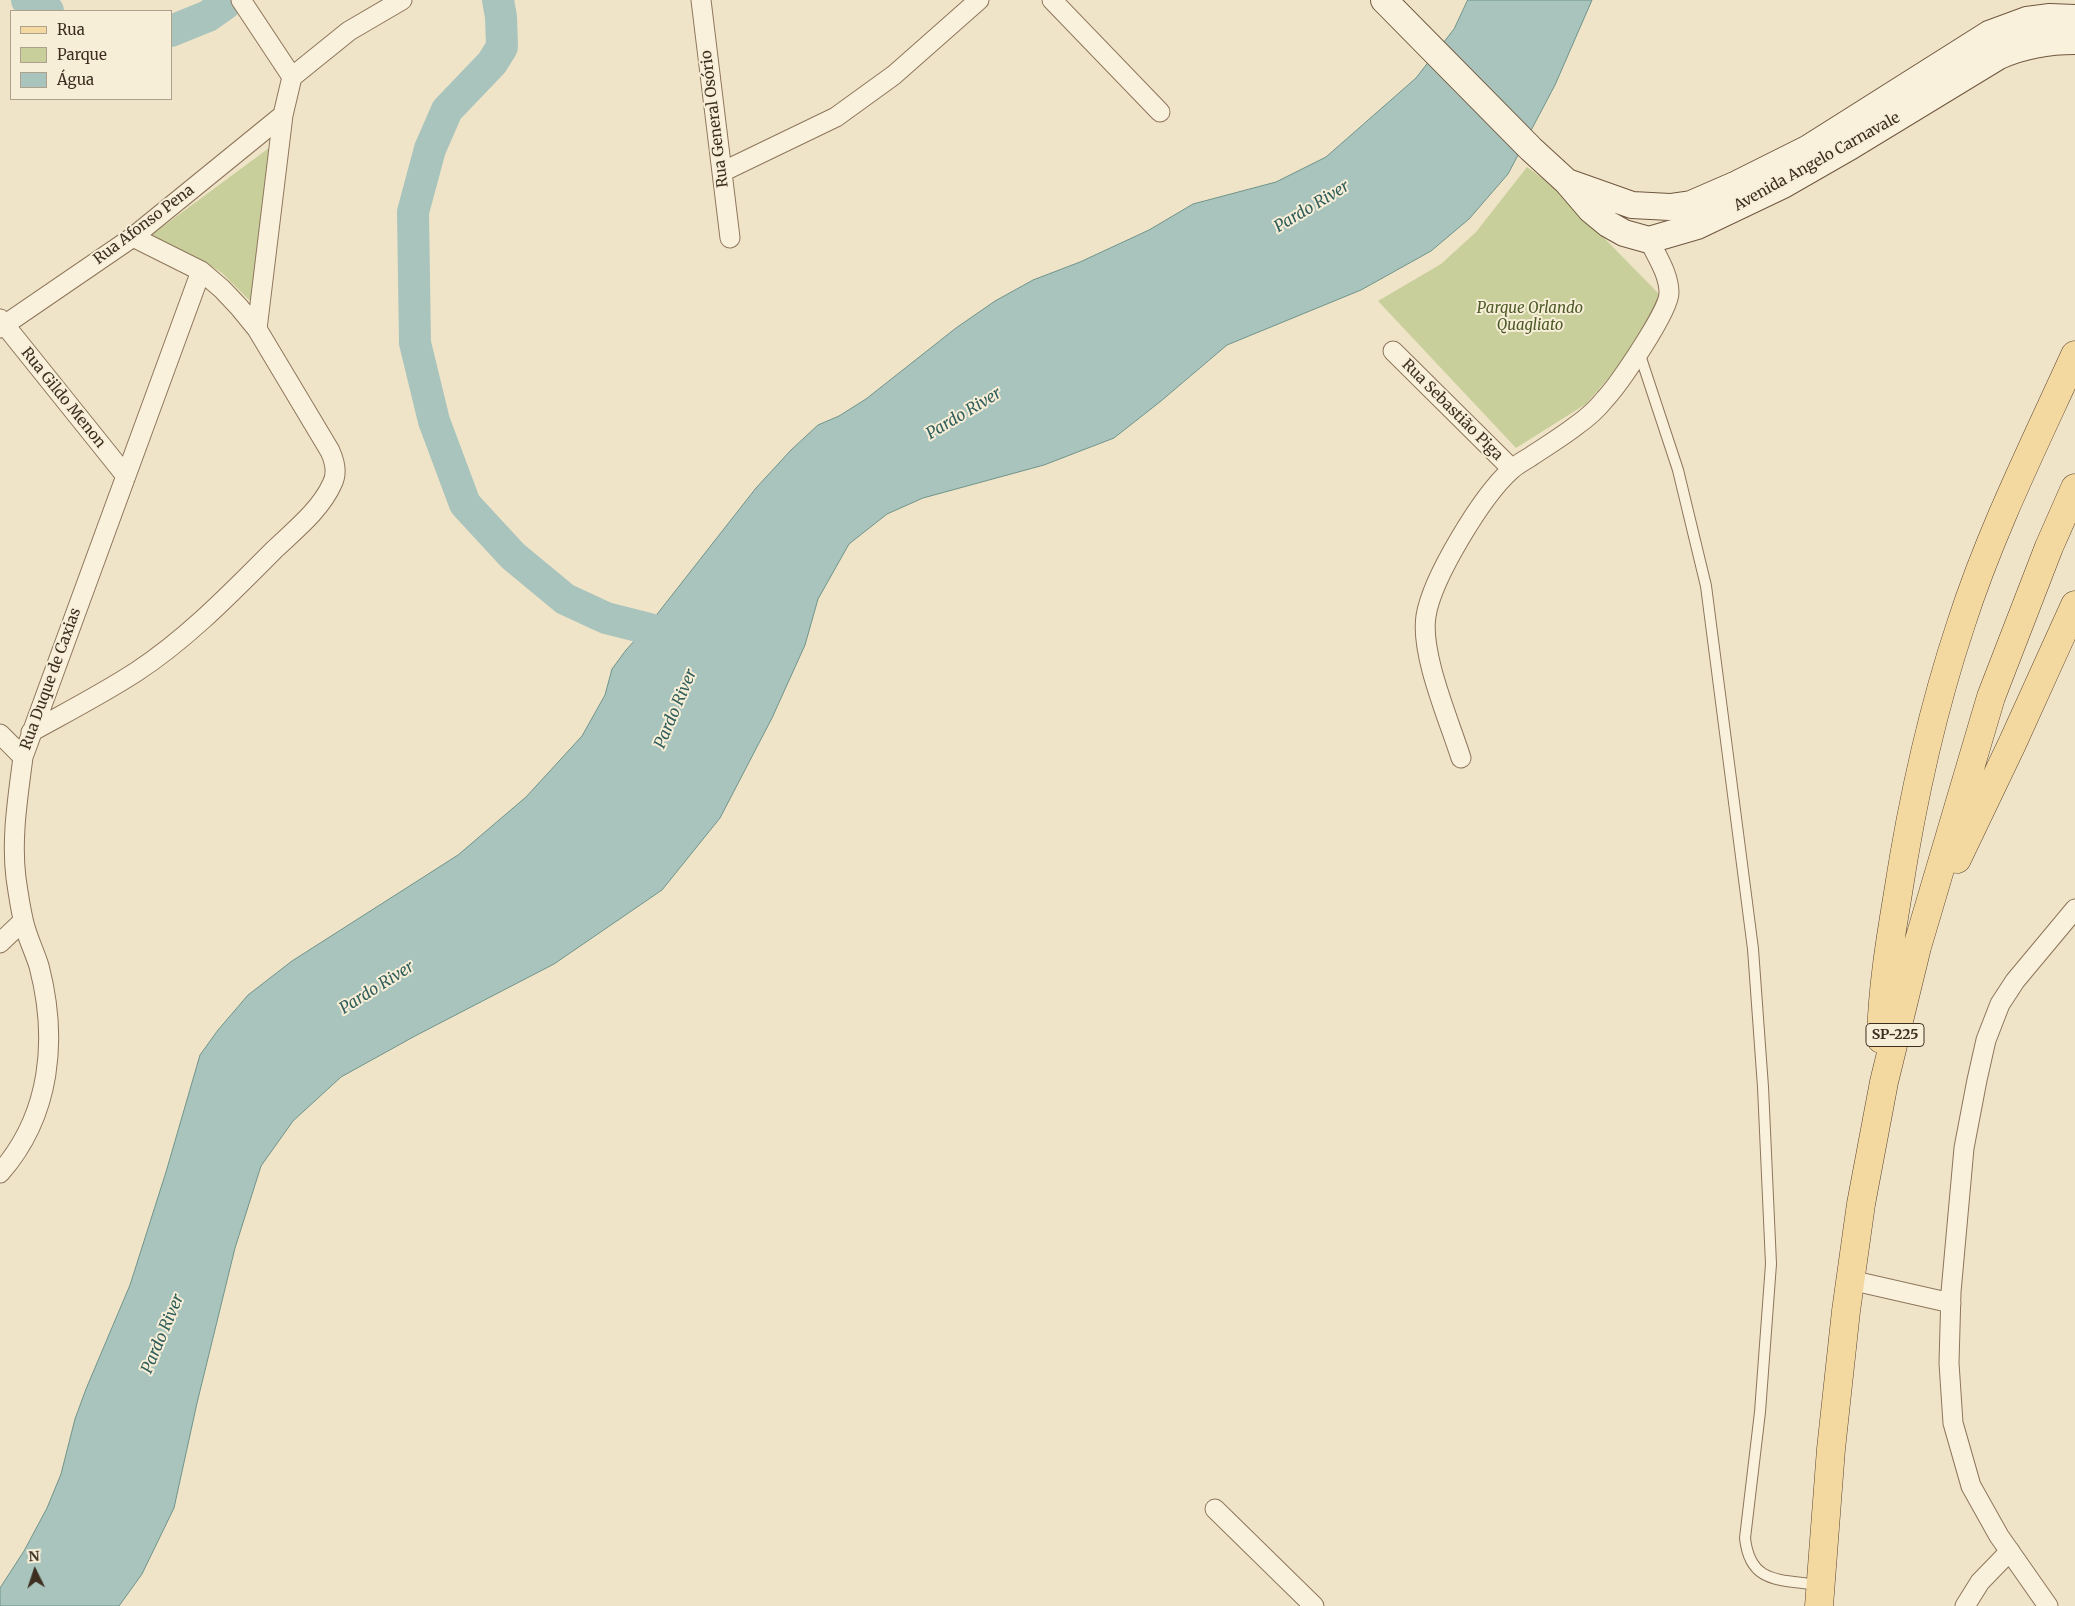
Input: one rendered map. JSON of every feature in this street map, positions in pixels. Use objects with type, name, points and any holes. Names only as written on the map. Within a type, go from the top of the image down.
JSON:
[{"type":"main road","name":"Avenida Angelo Carnavale","points":[[1384,0],[1531,149],[1567,182],[1591,210],[1608,224],[1624,233],[1649,240],[1697,226],[1783,185],[1999,56],[2018,48],[2039,43],[2075,41]]},
{"type":"main road","name":"Avenida Angelo Carnavale","points":[[1567,182],[1632,205],[1670,208],[1691,204],[1746,180],[1806,149],[1989,34],[2027,20],[2075,18]]},
{"type":"main road","points":[[1884,1082],[1881,1027],[1888,959],[1904,857],[1937,707],[1961,623],[1981,568],[2075,355]]},
{"type":"main road","name":"SP-225","points":[[1820,1596],[1831,1449],[1850,1280],[1861,1204],[1884,1082],[1917,947],[1991,697],[2049,547],[2075,488]]},
{"type":"main road","points":[[1917,947],[2075,605]]},
{"type":"street","points":[[241,0],[292,77]]},
{"type":"street","points":[[257,329],[283,115],[292,77],[349,31],[402,0]]},
{"type":"street","name":"Rua General Osório","points":[[701,0],[730,238]]},
{"type":"street","points":[[722,172],[836,117],[894,75],[979,0]]},
{"type":"street","points":[[1052,0],[1160,112]]},
{"type":"street","name":"Rua Afonso Pena","points":[[2,324],[134,237],[283,115]]},
{"type":"street","points":[[31,732],[138,670],[190,630],[225,599],[316,507],[333,482],[336,471],[330,451],[257,329],[222,289],[201,271],[134,237]]},
{"type":"street","points":[[1461,758],[1432,670],[1426,643],[1426,617],[1430,597],[1483,502],[1512,469],[1571,429],[1592,412],[1610,393],[1639,351],[1667,305],[1669,295],[1666,273],[1649,240]]},
{"type":"street","name":"Rua Duque de Caxias","points":[[0,1173],[11,1161],[28,1134],[47,1079],[50,1039],[47,1003],[38,965],[23,920],[16,876],[14,836],[23,757],[201,271]]},
{"type":"street","name":"Rua Gildo Menon","points":[[2,324],[126,476]]},
{"type":"street","name":"Rua Sebastião Piga","points":[[1393,351],[1512,469]]},
{"type":"street","points":[[0,734],[23,757]]},
{"type":"street","points":[[2048,1606],[2010,1551],[1971,1486],[1953,1423],[1949,1363],[1951,1303],[1964,1148],[1986,1040],[2000,1004],[2015,981],[2075,909]]},
{"type":"street","points":[[0,943],[23,920]]},
{"type":"street","points":[[1850,1280],[1951,1303]]},
{"type":"street","points":[[1215,1510],[1314,1606]]},
{"type":"street","points":[[1965,1606],[1980,1582],[2010,1551]]},
{"type":"lane","points":[[1639,351],[1678,470],[1706,586],[1753,949],[1763,1087],[1771,1264],[1762,1392],[1745,1538],[1746,1550],[1756,1570],[1820,1596]]},
{"type":"green space","points":[[277,142],[252,303],[222,273],[200,259],[150,236]]},
{"type":"green space","name":"Parque Orlando Quagliato","points":[[1527,167],[1553,186],[1662,297],[1656,313],[1617,368],[1586,404],[1516,448],[1378,301],[1441,264],[1476,232]]},
{"type":"water","name":"Pardo River","points":[[1468,0],[1592,0],[1555,85],[1508,174],[1469,219],[1431,251],[1361,290],[1227,345],[1114,438],[1044,465],[923,498],[887,514],[849,544],[818,599],[805,645],[772,718],[720,818],[662,890],[554,964],[415,1036],[341,1077],[293,1121],[261,1166],[235,1248],[197,1403],[174,1508],[142,1574],[119,1606],[0,1606],[0,1588],[24,1551],[47,1508],[61,1474],[75,1419],[130,1285],[166,1172],[200,1055],[218,1030],[248,995],[292,961],[458,855],[526,797],[582,736],[605,695],[612,669],[626,650],[647,627],[756,488],[791,450],[818,425],[839,416],[866,399],[956,328],[995,301],[1033,280],[1080,262],[1149,230],[1193,204],[1276,182],[1326,157],[1416,78],[1454,29]]},
{"type":"waterway","points":[[27,0],[36,7],[45,10]]},
{"type":"waterway","points":[[498,0],[501,17],[502,47],[492,63],[447,110],[430,149],[413,212],[415,343],[434,421],[465,504],[513,556],[565,599],[606,618],[689,639]]},
{"type":"waterway","points":[[172,31],[208,16],[225,4]]}]
